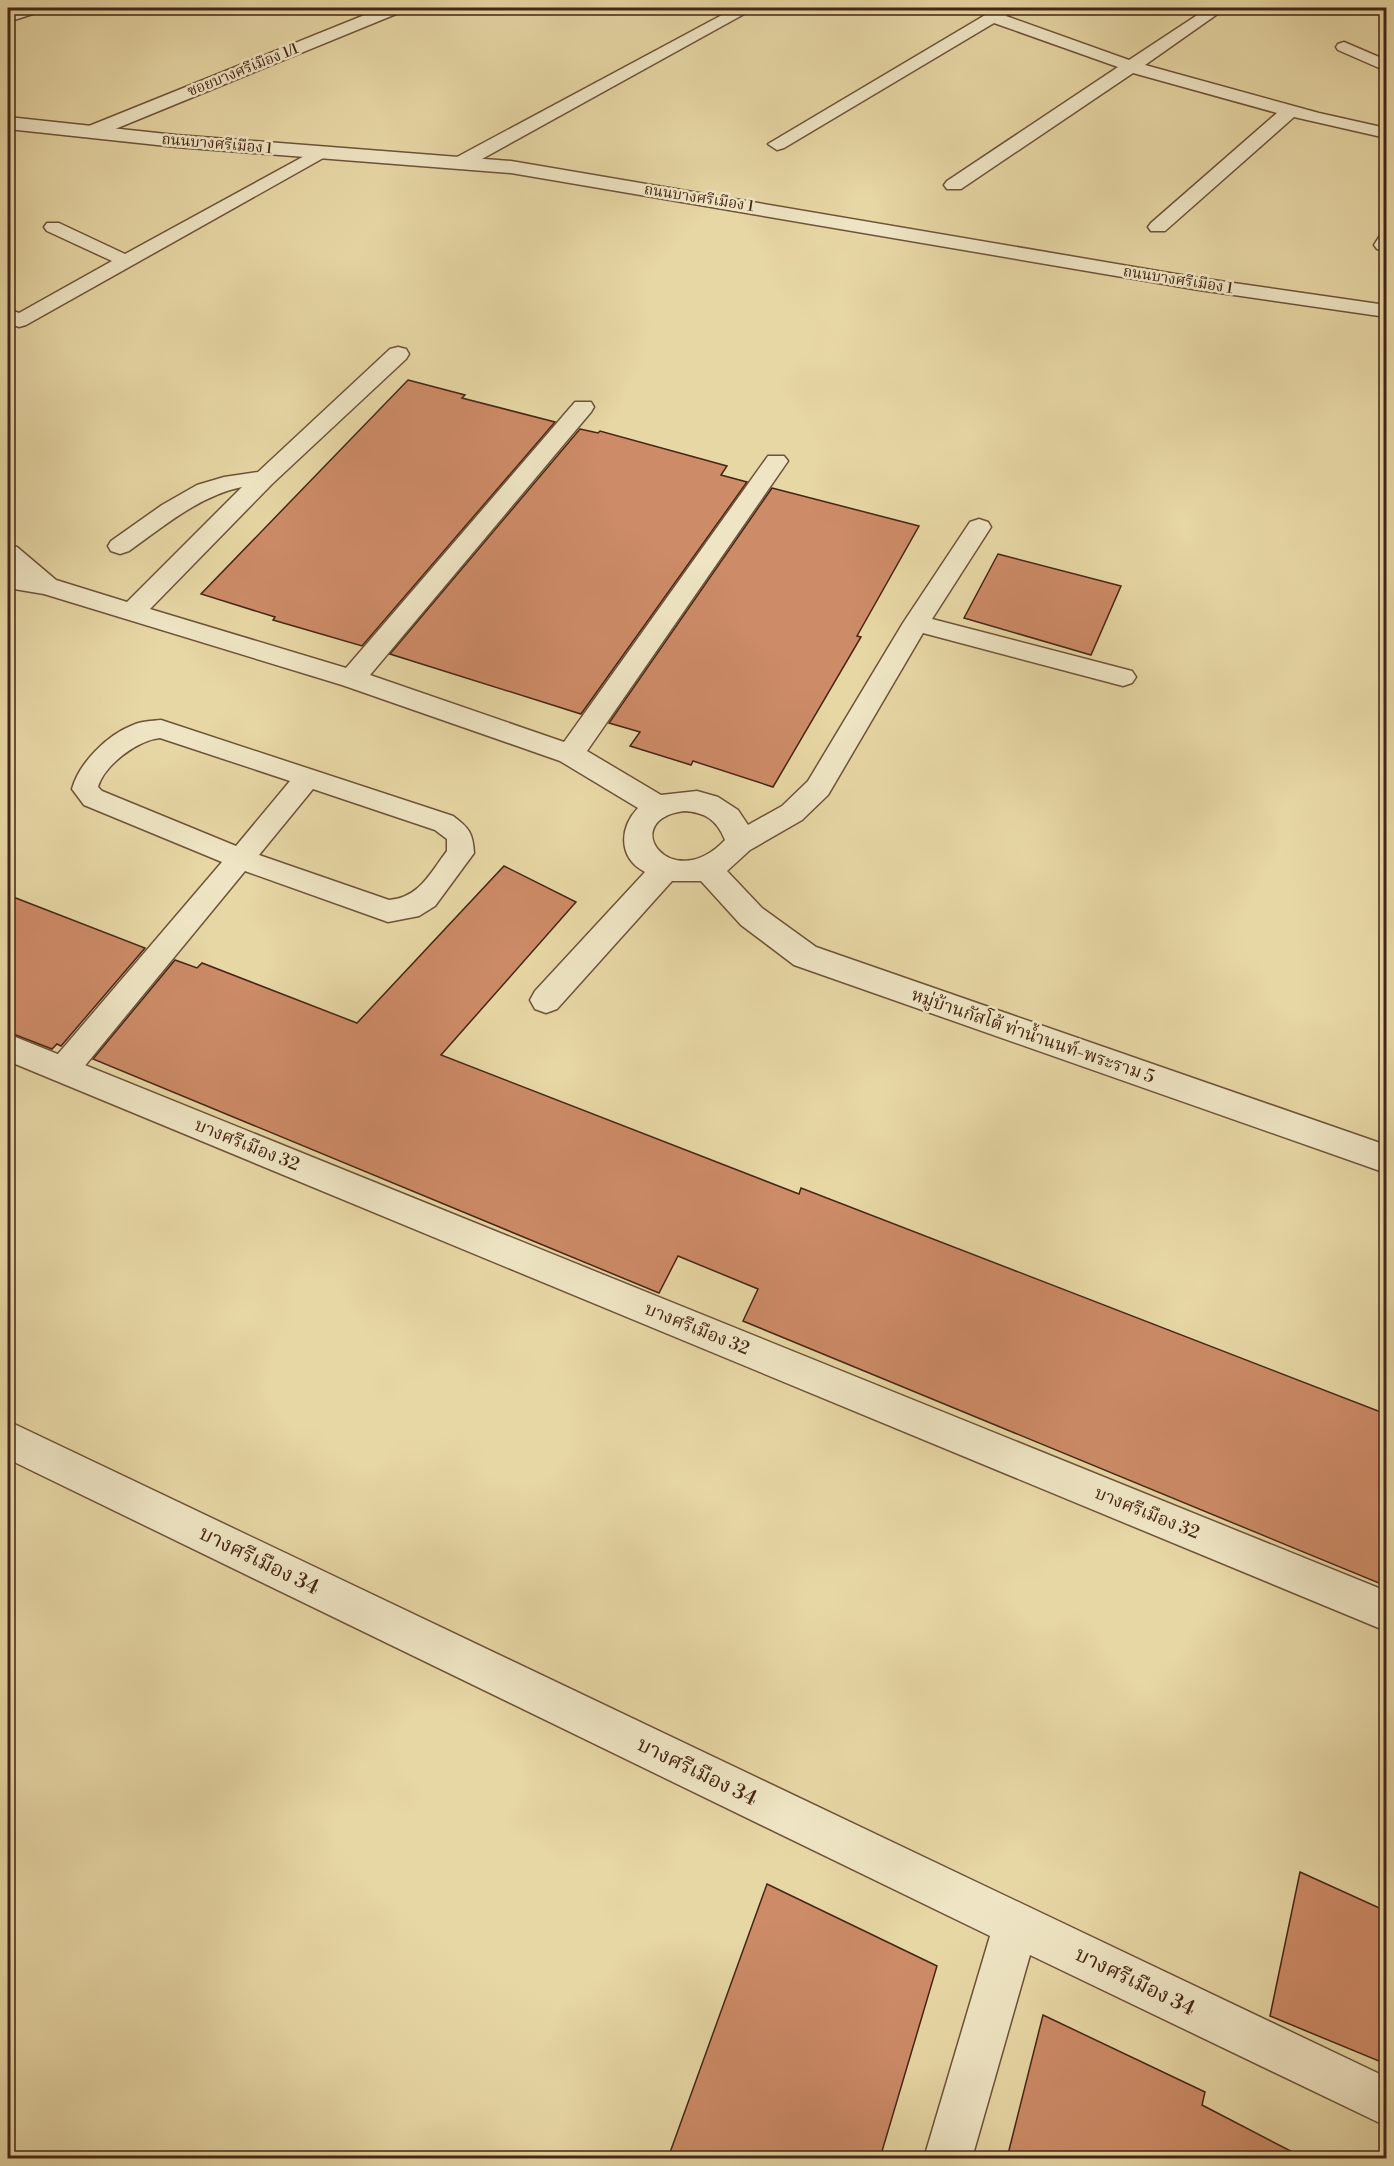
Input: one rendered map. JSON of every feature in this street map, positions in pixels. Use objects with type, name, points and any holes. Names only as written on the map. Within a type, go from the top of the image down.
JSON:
[{"type":"street","points":[[8,16],[33,8]]},
{"type":"street","name":"ซอยบางศรีเมือง 1/1","points":[[92,132],[395,8]]},
{"type":"street","points":[[464,161],[747,8]]},
{"type":"street","points":[[777,144],[1008,8]]},
{"type":"street","points":[[954,185],[1218,8]]},
{"type":"street","points":[[992,17],[1131,66],[1290,111],[1386,134]]},
{"type":"street","points":[[1158,227],[1290,111]]},
{"type":"street","name":"ถนนบางศรีเมือง 1","points":[[8,123],[319,153],[464,161],[555,173],[1199,284],[1386,312]]},
{"type":"street","points":[[133,611],[264,479],[398,354]]},
{"type":"street","points":[[352,679],[583,407]]},
{"type":"street","points":[[570,754],[776,461]]},
{"type":"street","points":[[120,546],[195,495],[214,485],[248,478],[264,479]]},
{"type":"street","points":[[740,842],[731,818],[716,807],[697,800],[676,800],[657,806],[644,816],[637,829],[636,843],[642,854],[665,870],[680,873],[708,868],[720,862],[740,842],[785,820],[804,806],[818,788],[916,623],[979,527]]},
{"type":"street","points":[[8,553],[47,586]]},
{"type":"street","points":[[8,580],[47,586],[133,611],[352,679],[570,754],[657,806]]},
{"type":"street","points":[[916,623],[1123,676]]},
{"type":"street","name":"หมู่บ้านกัสโต้ ท่าน้ำนนท์-พระราม 5","points":[[708,868],[721,888],[753,920],[805,956],[1386,1159]]},
{"type":"street","points":[[546,1000],[665,870]]},
{"type":"street","name":"บางศรีเมือง 32","points":[[8,1047],[1386,1611]]},
{"type":"street","name":"บางศรีเมือง 34","points":[[8,1440],[1386,2102]]},
{"type":"street","points":[[948,2158],[1016,1925]]},
{"type":"lane","points":[[1344,47],[1386,66]]},
{"type":"lane","points":[[11,321],[126,261],[319,153]]},
{"type":"lane","points":[[52,227],[126,261]]},
{"type":"lane","points":[[161,729],[444,823],[460,836],[461,853],[425,899],[409,909],[388,911],[241,859],[93,798],[85,789],[89,774],[126,739],[141,731],[161,729]]},
{"type":"lane","points":[[63,1070],[307,779]]},
{"type":"building","points":[[408,380],[465,395],[462,398],[555,422],[362,646],[273,620],[275,617],[201,594]]},
{"type":"building","points":[[580,429],[598,433],[600,431],[727,466],[721,475],[747,482],[581,714],[390,654]]},
{"type":"building","points":[[772,488],[919,526],[857,636],[861,637],[773,787],[693,761],[691,765],[630,746],[640,732],[609,723]]},
{"type":"building","points":[[998,554],[1121,586],[1091,655],[964,618]]},
{"type":"building","points":[[504,866],[576,902],[441,1055],[799,1194],[801,1188],[1386,1414],[1386,1586],[743,1321],[758,1289],[678,1256],[659,1293],[93,1059],[175,960],[197,968],[202,963],[357,1023]]},
{"type":"building","points":[[8,895],[145,948],[61,1046],[57,1044],[52,1049],[8,1032]]},
{"type":"building","points":[[1300,1872],[1386,1911],[1386,2064],[1270,2016]]},
{"type":"building","points":[[767,1884],[937,1966],[880,2158],[668,2158]]},
{"type":"building","points":[[1043,2015],[1205,2092],[1202,2105],[1304,2158],[1007,2158]]}]
